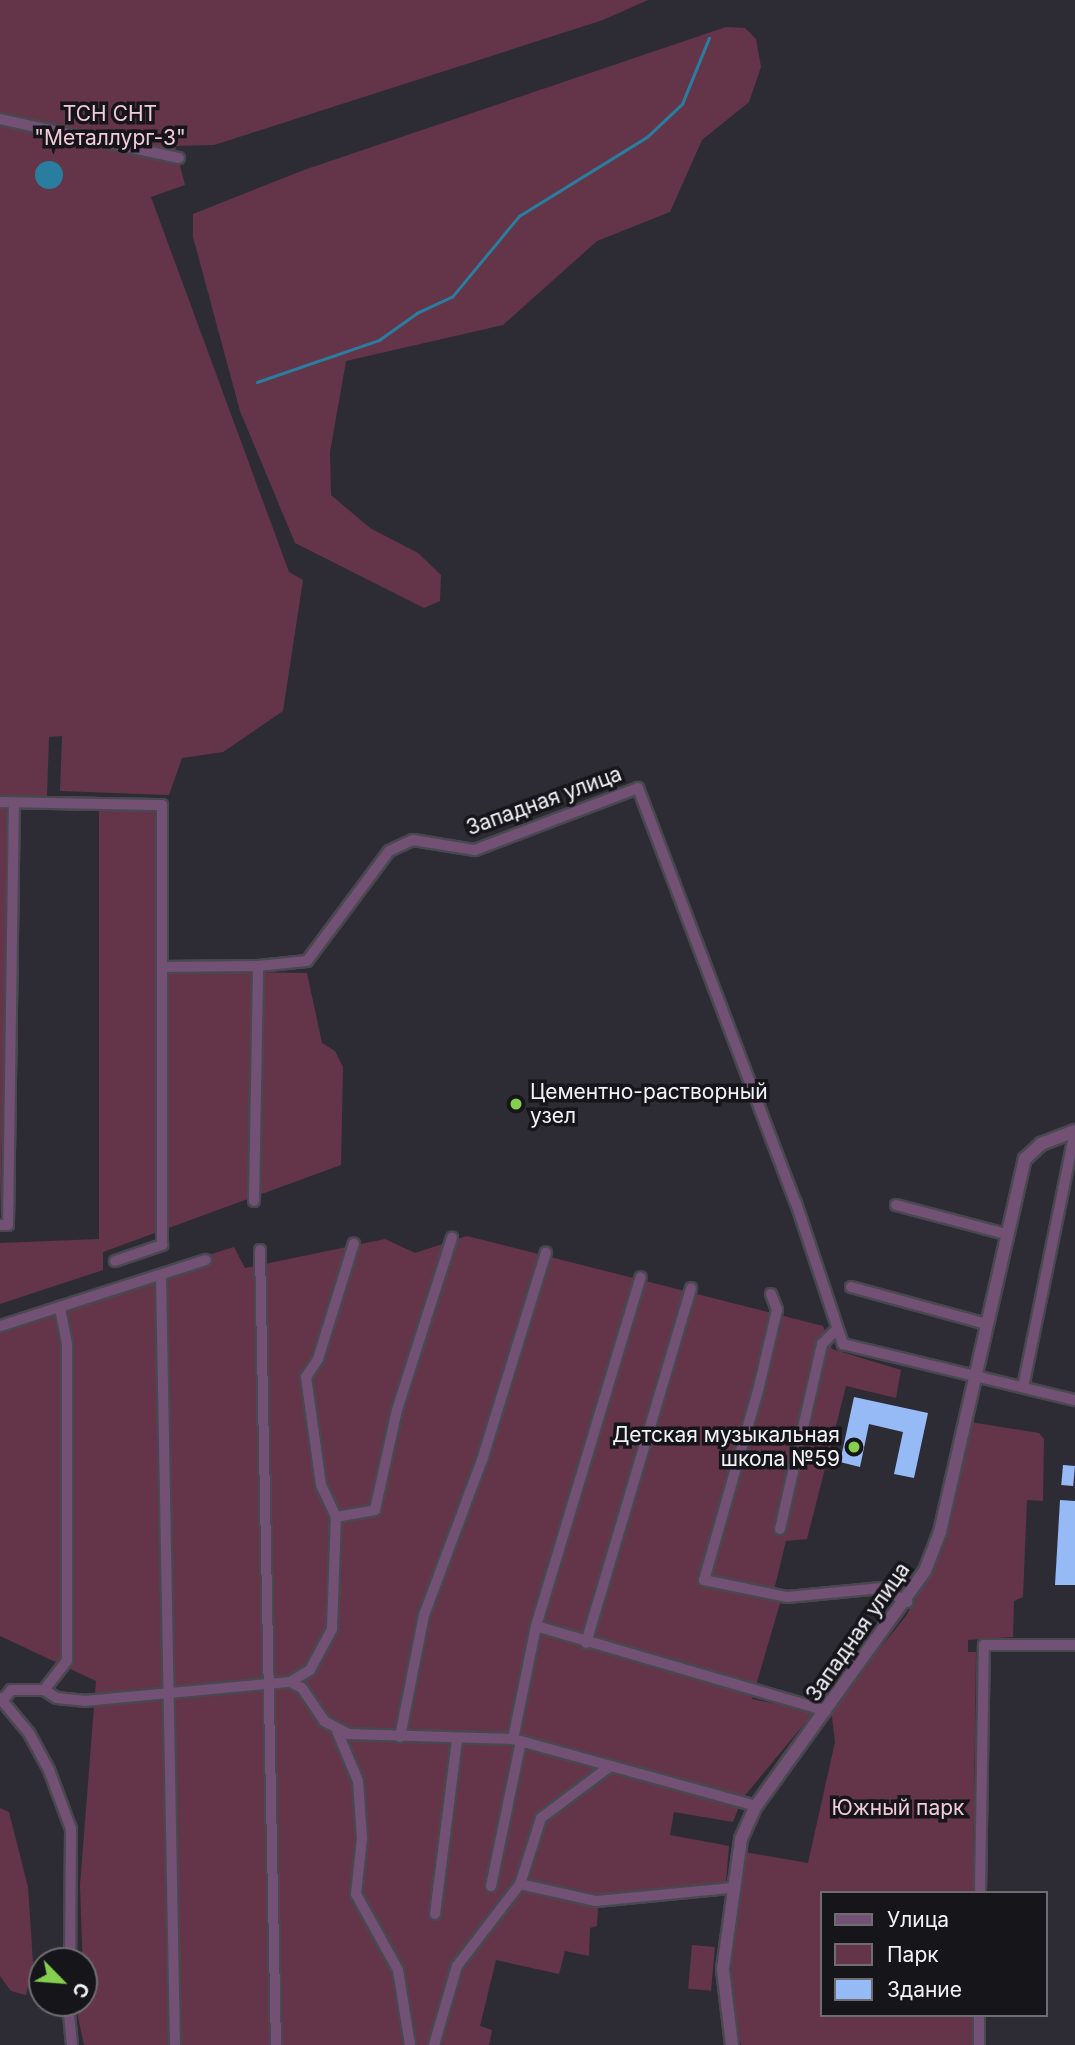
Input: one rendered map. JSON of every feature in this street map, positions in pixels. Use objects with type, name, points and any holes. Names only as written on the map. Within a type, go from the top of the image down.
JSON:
[{"type":"street","points":[[0,119],[178,158]]},
{"type":"street","name":"Западная улица","points":[[162,967],[258,966],[307,961],[389,850],[413,840],[475,850],[638,788],[796,1203],[835,1331]]},
{"type":"street","points":[[0,802],[162,805],[162,1245],[115,1261]]},
{"type":"street","points":[[0,1225],[8,1225],[14,803]]},
{"type":"street","points":[[254,1201],[258,966]]},
{"type":"street","points":[[1023,1387],[1075,1131]]},
{"type":"street","name":"Западная улица","points":[[732,2045],[723,1969],[732,1888],[741,1839],[756,1806],[907,1602],[940,1532],[1024,1159],[1041,1144],[1075,1131]]},
{"type":"street","points":[[896,1205],[1006,1234]]},
{"type":"street","points":[[337,1517],[368,1515],[375,1510],[397,1410],[452,1238]]},
{"type":"street","points":[[70,1947],[71,1829],[50,1770],[1,1699],[11,1690],[44,1690],[57,1698],[84,1700],[268,1685],[290,1682],[310,1670],[332,1629],[337,1517],[321,1485],[306,1377],[318,1359],[354,1243]]},
{"type":"street","points":[[260,1250],[276,2045]]},
{"type":"street","points":[[400,1737],[424,1615],[483,1457],[546,1252]]},
{"type":"street","points":[[0,1326],[206,1260]]},
{"type":"street","points":[[161,1276],[175,2045]]},
{"type":"street","points":[[491,1886],[536,1626],[641,1277]]},
{"type":"street","points":[[851,1287],[986,1324]]},
{"type":"street","points":[[586,1643],[691,1288]]},
{"type":"street","points":[[771,1294],[777,1310],[759,1387],[704,1580],[787,1597],[882,1588],[907,1602]]},
{"type":"street","points":[[44,1690],[67,1661],[67,1344],[60,1307]]},
{"type":"street","points":[[779,1529],[822,1344],[835,1331],[856,1350],[1075,1400]]},
{"type":"street","points":[[536,1626],[586,1643],[826,1711]]},
{"type":"street","points":[[981,1891],[984,1644],[1075,1645]]},
{"type":"street","points":[[290,1682],[302,1688],[337,1731],[358,1781],[361,1811],[356,1894],[398,1970],[410,2045]]},
{"type":"street","points":[[337,1731],[457,1741],[517,1740],[609,1768],[756,1806]]},
{"type":"street","points":[[435,1914],[457,1741]]},
{"type":"street","points":[[434,2045],[457,1966],[520,1884],[541,1818],[609,1768]]},
{"type":"street","points":[[520,1884],[596,1901],[732,1888]]},
{"type":"street","points":[[69,2017],[72,2045]]},
{"type":"street","points":[[979,2017],[979,2045]]},
{"type":"green space","name":"ТСН СНТ \"Металлург-3\"","points":[[0,0],[648,0],[603,20],[214,145],[175,146],[185,185],[151,197],[289,572],[303,580],[283,711],[223,752],[182,758],[169,795],[60,791],[62,736],[49,737],[47,796],[0,795]]},
{"type":"green space","points":[[726,27],[745,28],[756,39],[761,67],[749,102],[702,140],[670,212],[597,241],[503,325],[346,361],[330,452],[331,495],[370,528],[418,553],[441,575],[440,601],[424,608],[295,543],[240,411],[193,237],[193,214],[304,170]]},
{"type":"green space","points":[[0,809],[10,809],[0,1221]]},
{"type":"green space","points":[[99,810],[157,811],[157,971],[307,973],[322,1043],[335,1051],[343,1067],[341,1165],[103,1252],[103,1270],[0,1304],[0,1243],[99,1239]]},
{"type":"green space","points":[[467,1236],[823,1326],[832,1349],[901,1370],[896,1398],[846,1386],[807,1539],[786,1541],[772,1598],[781,1600],[752,1699],[814,1712],[742,1799],[733,1822],[674,1812],[670,1835],[729,1846],[725,1894],[598,1908],[597,1926],[590,1928],[589,1956],[565,1951],[559,1974],[496,1960],[480,2026],[492,2030],[489,2045],[84,2045],[78,2017],[98,2017],[98,1947],[82,1947],[80,1885],[96,1681],[0,1636],[0,1320],[234,1247],[245,1268],[385,1239],[415,1253]]},
{"type":"green space","name":"Южный парк","points":[[970,1422],[1039,1433],[1044,1439],[1043,1501],[1027,1500],[1023,1597],[1014,1601],[1013,1637],[968,1640],[968,1652],[976,1652],[973,1891],[820,1891],[820,2017],[972,2017],[972,2045],[741,2045],[731,2007],[732,1943],[744,1852],[808,1863],[835,1742],[831,1709],[906,1616],[928,1577],[945,1537]]},
{"type":"green space","points":[[0,1808],[9,1812],[28,1887],[32,1947],[28,1947],[26,1995],[11,1991],[0,1976]]},
{"type":"green space","points":[[692,1945],[715,1947],[711,1991],[688,1989]]},
{"type":"water","points":[[49,161],[59,165],[63,175],[59,185],[49,189],[39,185],[35,175],[39,165]]},
{"type":"building","name":"Детская музыкальная школа №59","points":[[854,1397],[928,1413],[914,1478],[894,1474],[903,1432],[869,1424],[860,1467],[840,1462]]},
{"type":"building","points":[[1063,1465],[1075,1466],[1073,1486],[1061,1485]]},
{"type":"building","points":[[1060,1500],[1075,1501],[1075,1585],[1055,1585]]},
{"type":"waterway","points":[[257,382],[379,340],[417,313],[452,297],[519,216],[647,137],[682,104],[709,38]]},
{"type":"place","name":"Цементно-растворный узел","points":[[516,1104]]},
{"type":"place","name":"Детская музыкальная школа №59","points":[[854,1447]]}]
